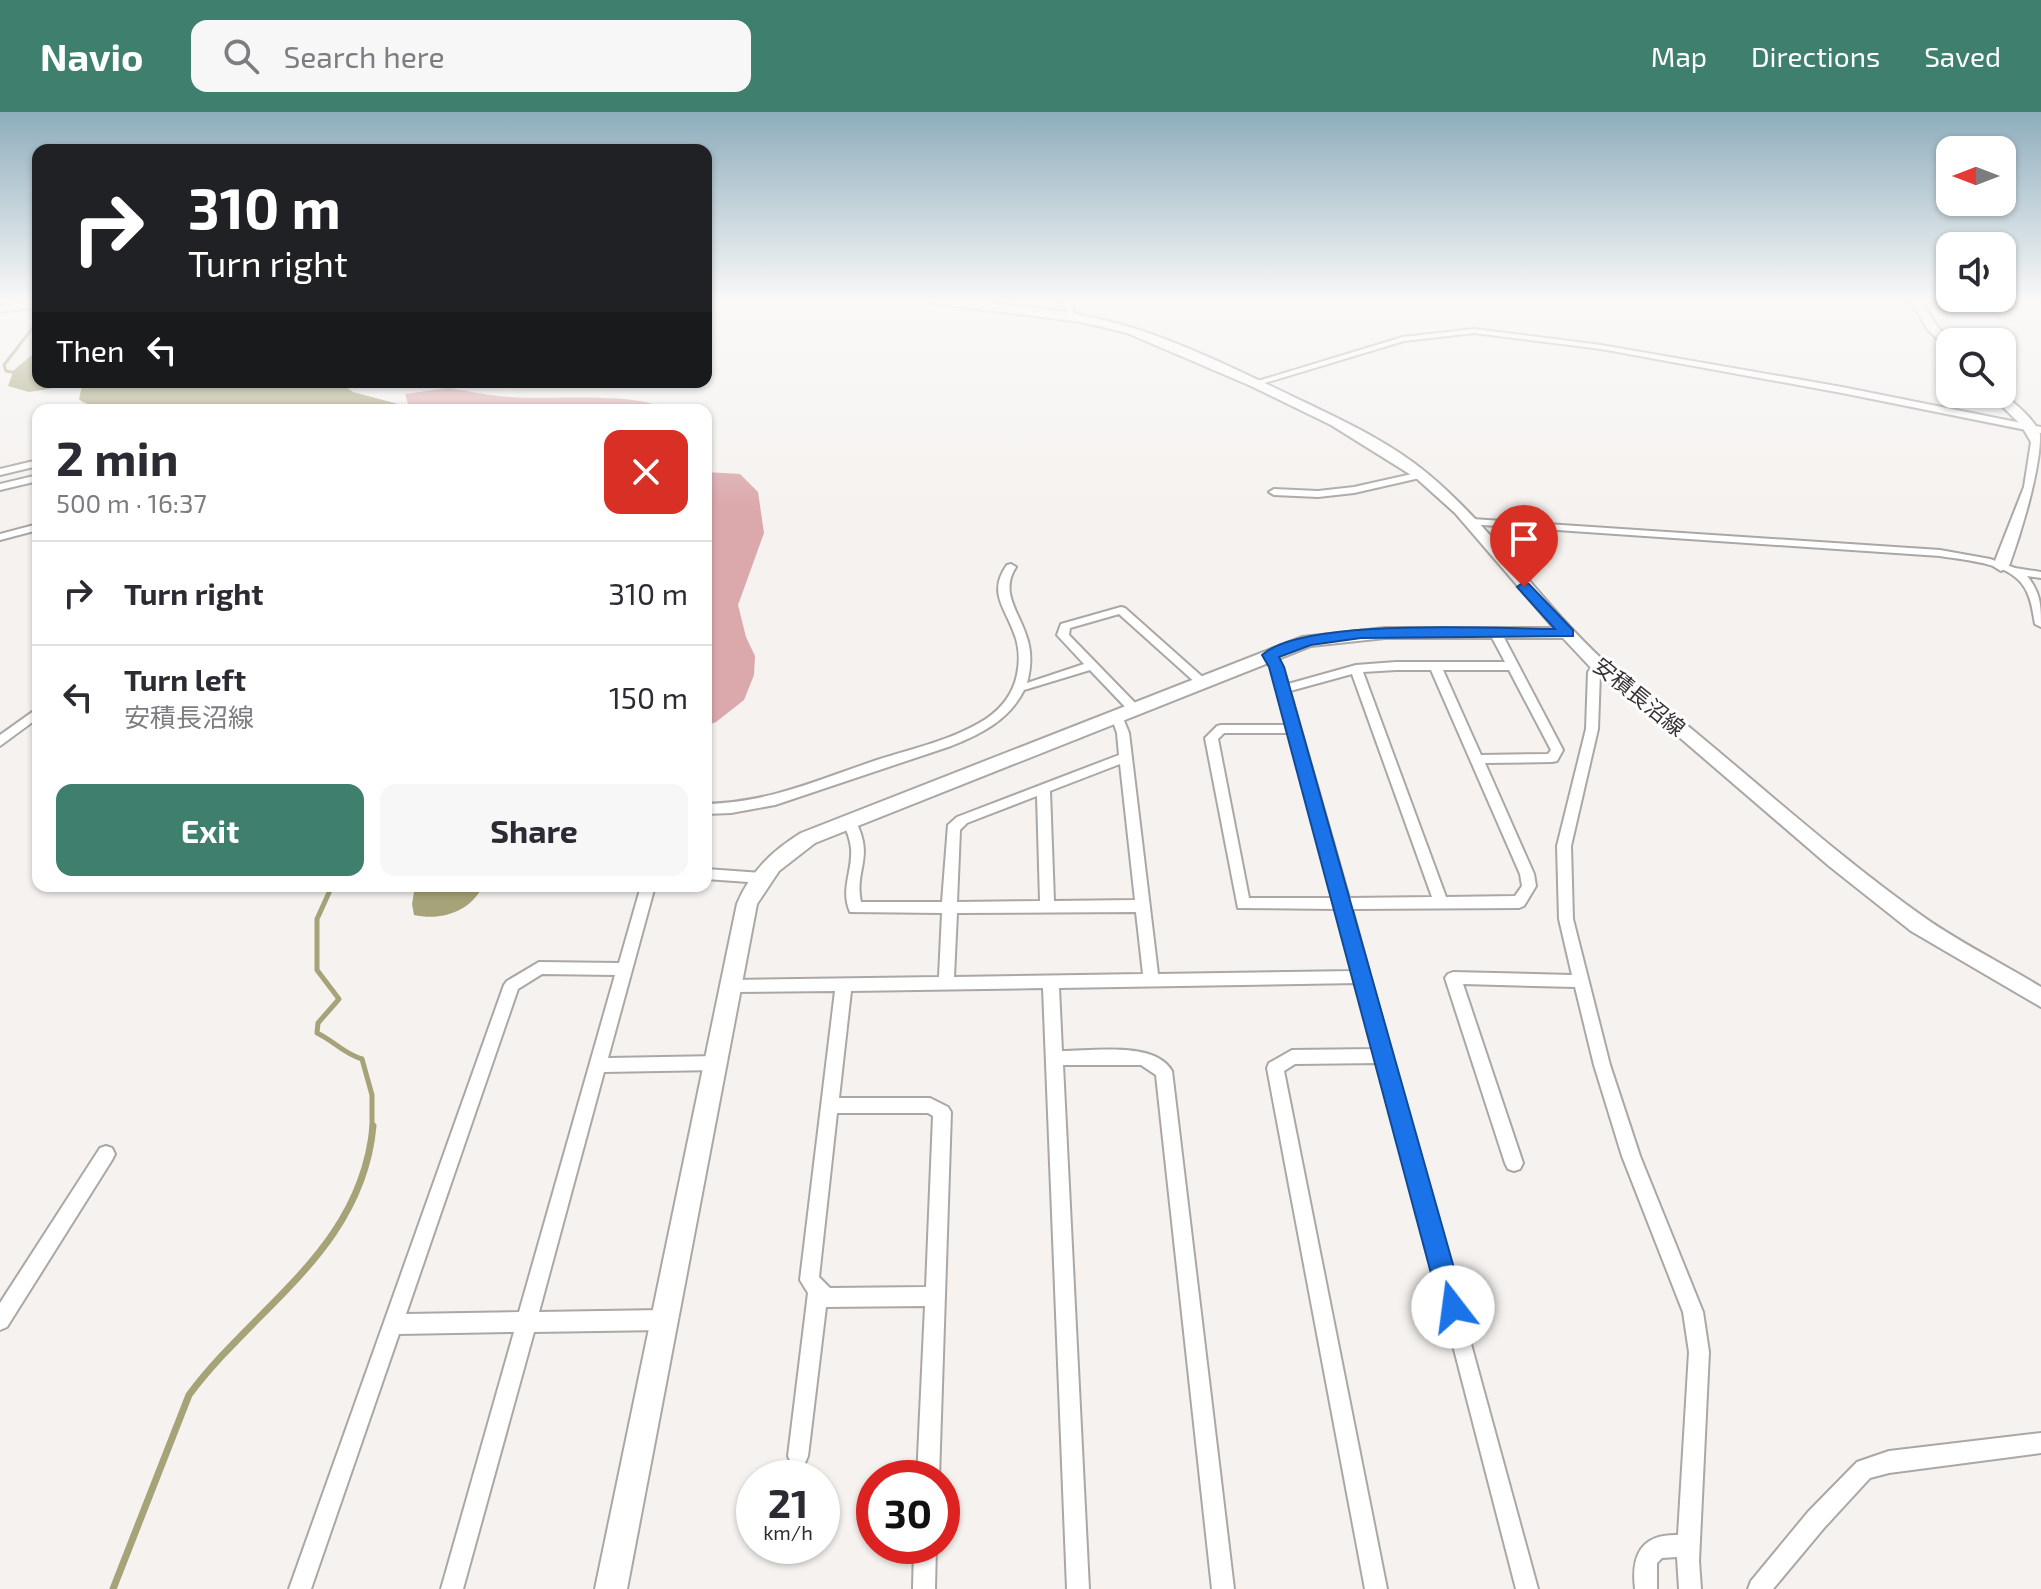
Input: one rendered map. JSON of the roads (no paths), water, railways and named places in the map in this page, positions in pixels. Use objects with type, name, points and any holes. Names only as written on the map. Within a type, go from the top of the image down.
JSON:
[{"type":"street","name":"安積長沼線","points":[[1221,369],[1336,422],[1421,475],[1472,522],[1524,587],[1599,666],[1670,720],[1883,898],[1919,925],[2041,998]]},
{"type":"street","points":[[1255,383],[1302,369]]},
{"type":"street","points":[[1724,369],[2036,430]]},
{"type":"street","points":[[2007,569],[2016,526],[2035,496],[2040,447],[2036,430],[2012,408]]},
{"type":"street","points":[[0,472],[32,464]]},
{"type":"street","points":[[1274,492],[1318,494],[1354,490],[1421,475]]},
{"type":"street","points":[[0,487],[32,479]]},
{"type":"street","points":[[1472,522],[1910,549],[2041,575]]},
{"type":"street","points":[[0,537],[32,529]]},
{"type":"street","points":[[712,809],[755,805],[815,790],[867,768],[965,735],[1005,710],[1014,701],[1020,687],[1024,648],[1002,588],[1003,576],[1011,567]]},
{"type":"street","points":[[2007,569],[2029,584],[2041,624]]},
{"type":"street","points":[[1151,980],[1123,733],[1126,712],[1063,635],[1065,626],[1121,610],[1201,681]]},
{"type":"street","points":[[1477,759],[1552,758],[1556,754],[1556,745],[1495,632]]},
{"type":"street","points":[[611,1589],[747,904],[762,878],[782,855],[850,823],[1201,681],[1328,637],[1568,633]]},
{"type":"street","points":[[1270,655],[1283,689],[1386,1056],[1527,1589]]},
{"type":"street","points":[[1020,687],[1091,666]]},
{"type":"street","points":[[1294,729],[1221,729],[1211,738],[1243,904],[1519,902],[1529,886],[1527,874],[1435,666]]},
{"type":"street","points":[[1283,689],[1356,669],[1513,666]]},
{"type":"street","points":[[1599,666],[1594,672],[1592,729],[1564,846],[1567,928],[1602,1065],[1631,1156],[1679,1269],[1695,1320],[1699,1352],[1689,1548],[1690,1589]]},
{"type":"street","points":[[1356,669],[1441,903]]},
{"type":"street","points":[[0,742],[32,717]]},
{"type":"street","points":[[946,983],[953,828],[962,820],[1126,757]]},
{"type":"street","points":[[1043,788],[1047,906]]},
{"type":"street","points":[[850,823],[860,844],[851,899],[855,908],[1144,906]]},
{"type":"street","points":[[712,874],[762,878]]},
{"type":"street","points":[[452,1589],[646,892]]},
{"type":"street","points":[[300,1589],[512,985],[539,968],[623,969]]},
{"type":"street","points":[[732,986],[1363,977]]},
{"type":"street","points":[[1514,1163],[1453,978],[1580,981]]},
{"type":"street","points":[[1051,982],[1078,1589]]},
{"type":"street","points":[[844,984],[809,1280],[826,1298],[935,1296]]},
{"type":"street","points":[[1376,1589],[1275,1068],[1292,1057],[1386,1056]]},
{"type":"street","points":[[1054,1058],[1144,1058],[1164,1071],[1223,1589]]},
{"type":"street","points":[[599,1065],[717,1063]]},
{"type":"street","points":[[828,1106],[930,1105],[942,1112],[929,1460]]},
{"type":"street","points":[[0,1320],[106,1154]]},
{"type":"street","points":[[798,1456],[818,1290]]},
{"type":"street","points":[[393,1324],[663,1320]]},
{"type":"street","points":[[1759,1589],[1816,1520],[1864,1469],[1889,1462],[2041,1443]]},
{"type":"street","points":[[1646,1589],[1643,1564],[1652,1551],[1671,1544],[1689,1548]]},
{"type":"street","points":[[924,1589],[925,1564]]},
{"type":"waterway","points":[[5,369],[17,373]]},
{"type":"waterway","points":[[329,892],[317,919],[317,970],[339,999],[318,1023],[317,1033],[362,1059],[372,1095],[372,1128]]},
{"type":"waterway","points":[[113,1589],[189,1395],[327,1242],[349,1207],[365,1169],[373,1126]]}]
